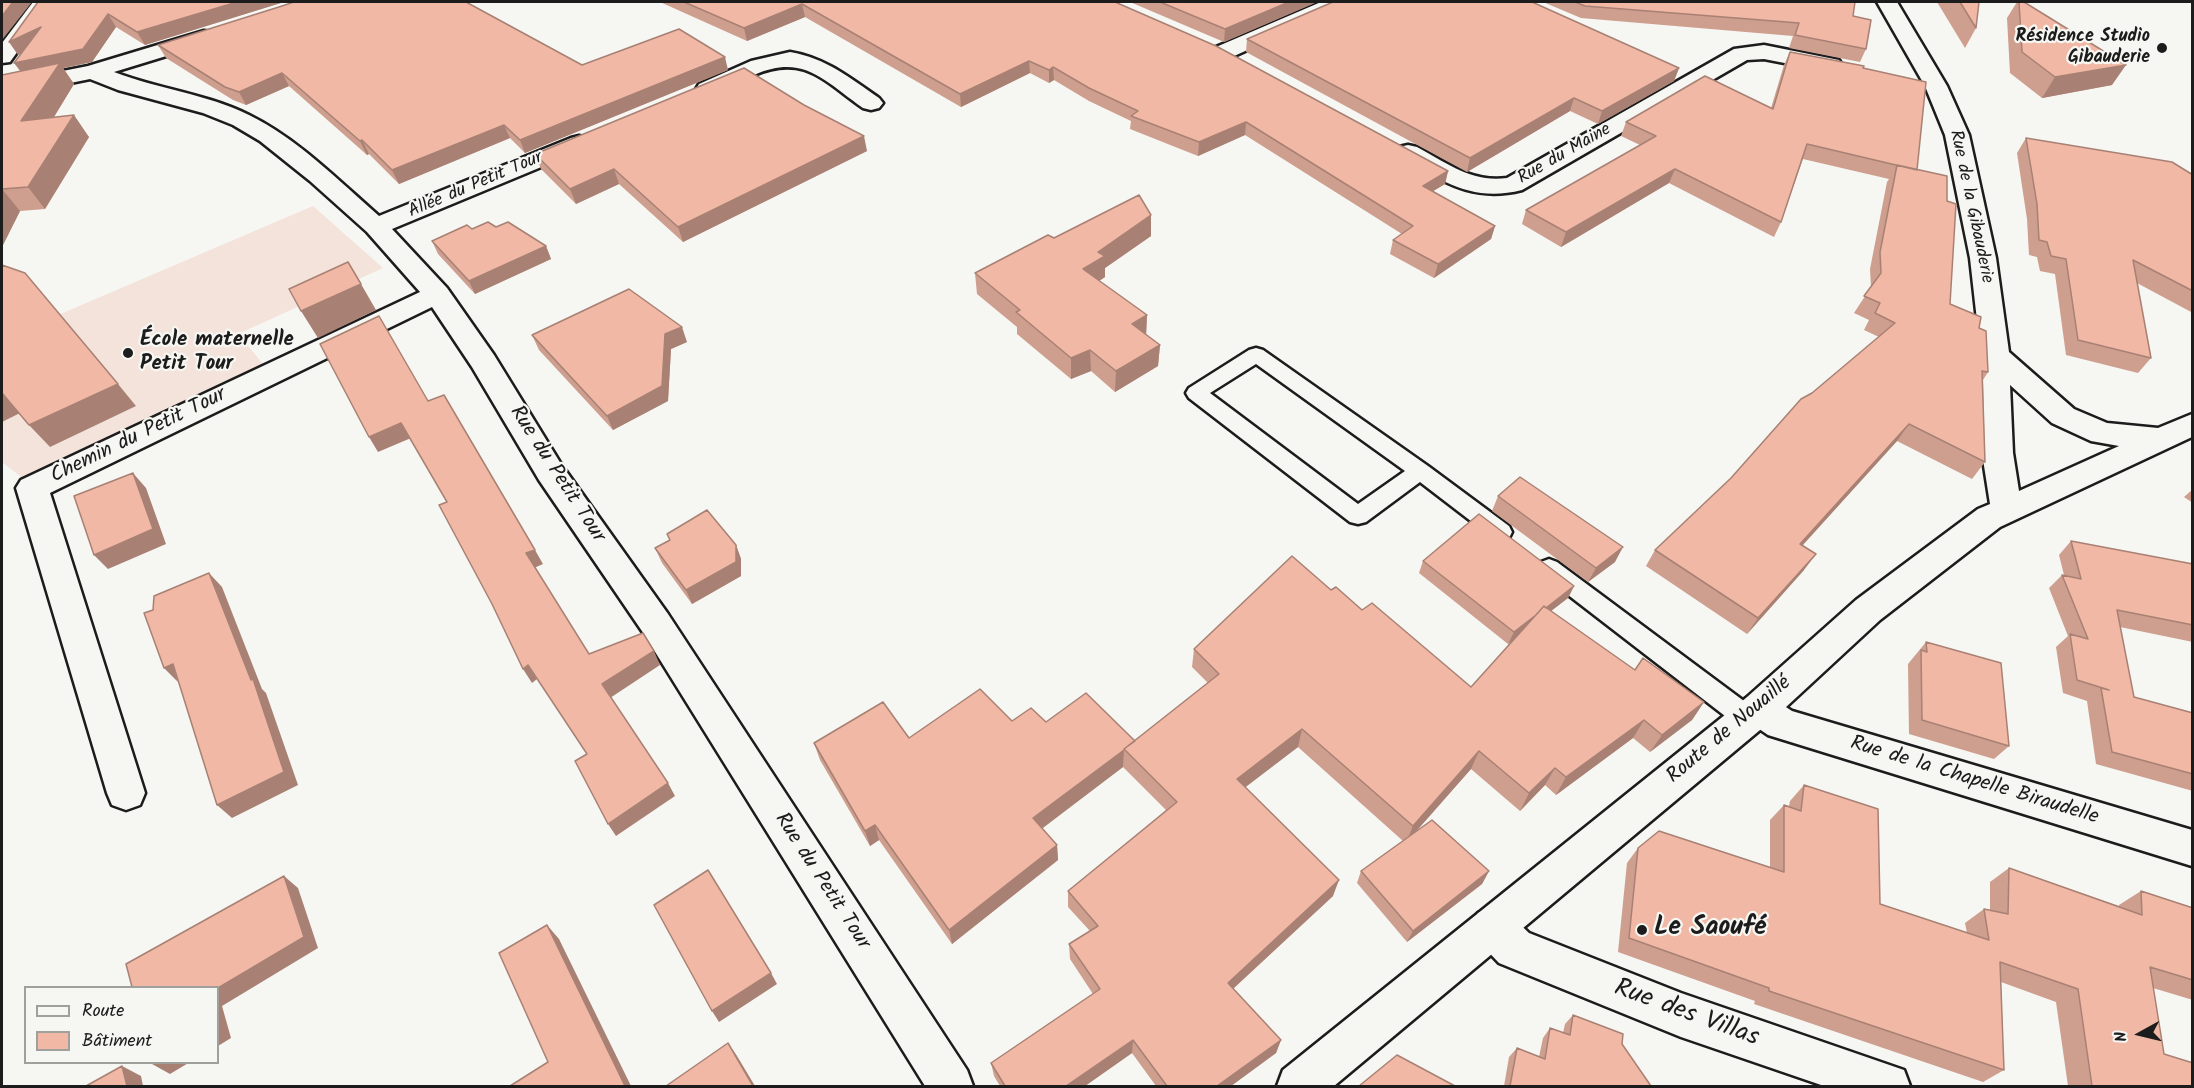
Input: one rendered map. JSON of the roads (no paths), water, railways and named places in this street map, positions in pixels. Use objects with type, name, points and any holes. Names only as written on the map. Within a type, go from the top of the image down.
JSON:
[{"type":"street","points":[[2,57],[43,2]]},
{"type":"street","points":[[1245,63],[1213,47],[1336,2]]},
{"type":"street","name":"Rue de la Gibauderie","points":[[1887,2],[1936,86],[1957,135],[1983,258],[1995,356],[1999,469],[2007,510]]},
{"type":"street","points":[[2,90],[92,72],[218,32]]},
{"type":"street","name":"Rue du Maine","points":[[1391,142],[1464,182],[1490,188],[1513,185],[1742,54],[1753,52],[1855,70]]},
{"type":"street","points":[[691,96],[768,63],[789,59],[819,68],[871,103]]},
{"type":"street","points":[[1673,70],[1695,80]]},
{"type":"street","name":"Rue du Petit Tour","points":[[92,72],[126,85],[211,108],[241,120],[268,136],[319,176],[376,227],[437,294],[484,362],[550,472],[656,624],[951,1086]]},
{"type":"street","points":[[1911,81],[1936,86]]},
{"type":"street","name":"Allée du Petit Tour","points":[[376,227],[603,133]]},
{"type":"street","name":"Chemin du Petit Tour","points":[[126,793],[32,488],[437,294]]},
{"type":"street","points":[[1995,356],[2063,416],[2102,433],[2177,432]]},
{"type":"street","name":"Route de Nouaillé","points":[[1299,1086],[1753,713],[1868,610],[1989,518],[2177,432]]},
{"type":"street","name":"Rue de la Chapelle Biraudelle","points":[[1753,713],[1781,724],[2193,848]]},
{"type":"street","name":"Rue des Villas","points":[[1493,927],[1514,948],[1639,999],[1888,1086]]},
{"type":"lane","points":[[1420,471],[1358,516],[1196,393],[1256,355],[1420,471],[1527,552],[1753,713]]},
{"type":"place","name":"Résidence Studio Gibauderie","points":[[2162,48]]},
{"type":"place","name":"École maternelle Petit Tour","points":[[128,353]]},
{"type":"place","name":"Le Saoufé","points":[[1642,930]]}]
